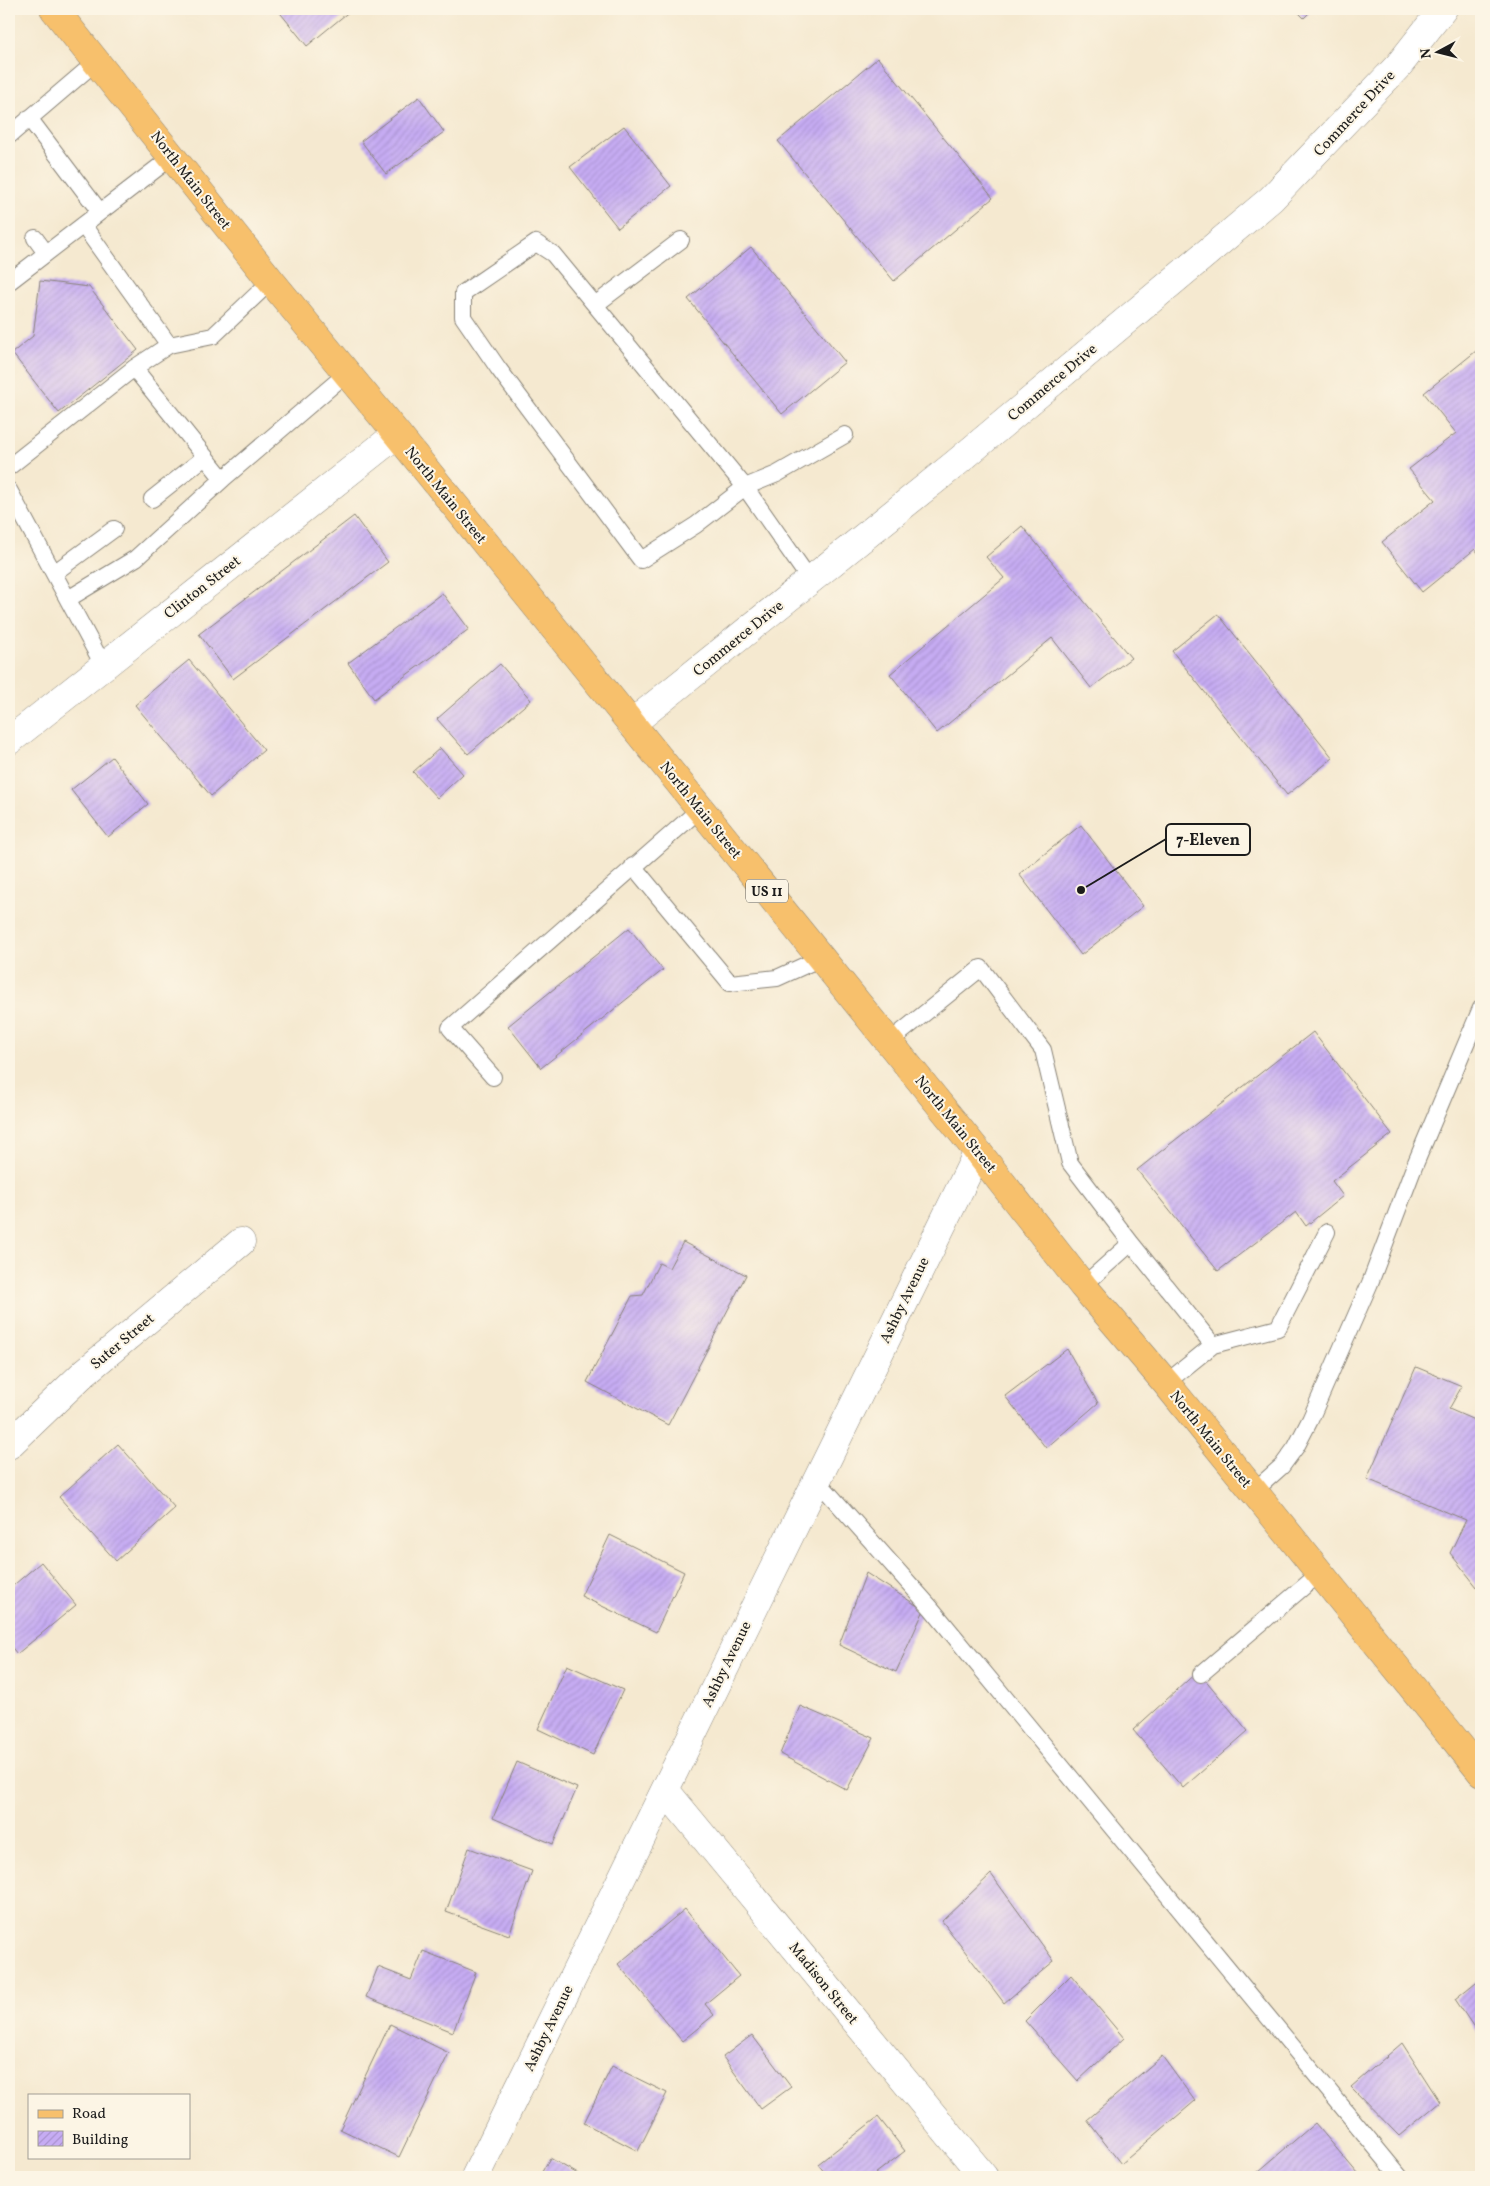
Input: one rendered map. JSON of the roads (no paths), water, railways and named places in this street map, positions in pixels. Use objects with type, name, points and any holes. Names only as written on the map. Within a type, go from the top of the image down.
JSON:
[{"type":"main road","name":"North Main Street","points":[[54,9],[173,156],[271,282],[397,434],[978,1152],[1084,1286],[1166,1383],[1481,1772]]},
{"type":"street","name":"Commerce Drive","points":[[631,724],[955,464],[1271,199],[1399,65],[1443,9]]},
{"type":"street","name":"Clinton Street","points":[[9,741],[397,434]]},
{"type":"street","name":"Ashby Avenue","points":[[475,2177],[978,1152]]},
{"type":"street","name":"Suter Street","points":[[9,1445],[85,1372],[241,1242]]},
{"type":"street","name":"Madison Street","points":[[665,1790],[984,2177]]},
{"type":"lane","points":[[9,136],[96,62]]},
{"type":"lane","points":[[29,118],[100,212]]},
{"type":"lane","points":[[9,282],[173,156]]},
{"type":"lane","points":[[83,225],[169,345]]},
{"type":"lane","points":[[35,238],[46,253]]},
{"type":"lane","points":[[595,305],[682,240]]},
{"type":"lane","points":[[810,580],[745,487],[553,254],[536,243],[463,293],[463,317],[498,368],[641,560],[696,526],[745,487],[777,474],[845,435]]},
{"type":"lane","points":[[9,467],[134,368],[169,345],[213,336],[271,282]]},
{"type":"lane","points":[[134,368],[222,479]]},
{"type":"lane","points":[[68,598],[136,558],[222,479],[347,373]]},
{"type":"lane","points":[[152,499],[205,457]]},
{"type":"lane","points":[[9,490],[103,665]]},
{"type":"lane","points":[[54,573],[114,529]]},
{"type":"lane","points":[[493,1077],[450,1028],[700,809]]},
{"type":"lane","points":[[633,866],[730,983],[777,978],[821,958]]},
{"type":"lane","points":[[889,1042],[981,968],[1043,1050],[1070,1163],[1131,1244],[1213,1345]]},
{"type":"lane","points":[[1254,1491],[1282,1466],[1296,1447],[1310,1420],[1370,1283],[1414,1167],[1481,1008]]},
{"type":"lane","points":[[1166,1383],[1213,1345],[1278,1328],[1327,1232]]},
{"type":"lane","points":[[1084,1286],[1131,1244]]},
{"type":"lane","points":[[816,1479],[931,1608],[1400,2177]]},
{"type":"lane","points":[[1201,1674],[1320,1573]]},
{"type":"place","name":"7-Eleven","points":[[1081,890]]}]
